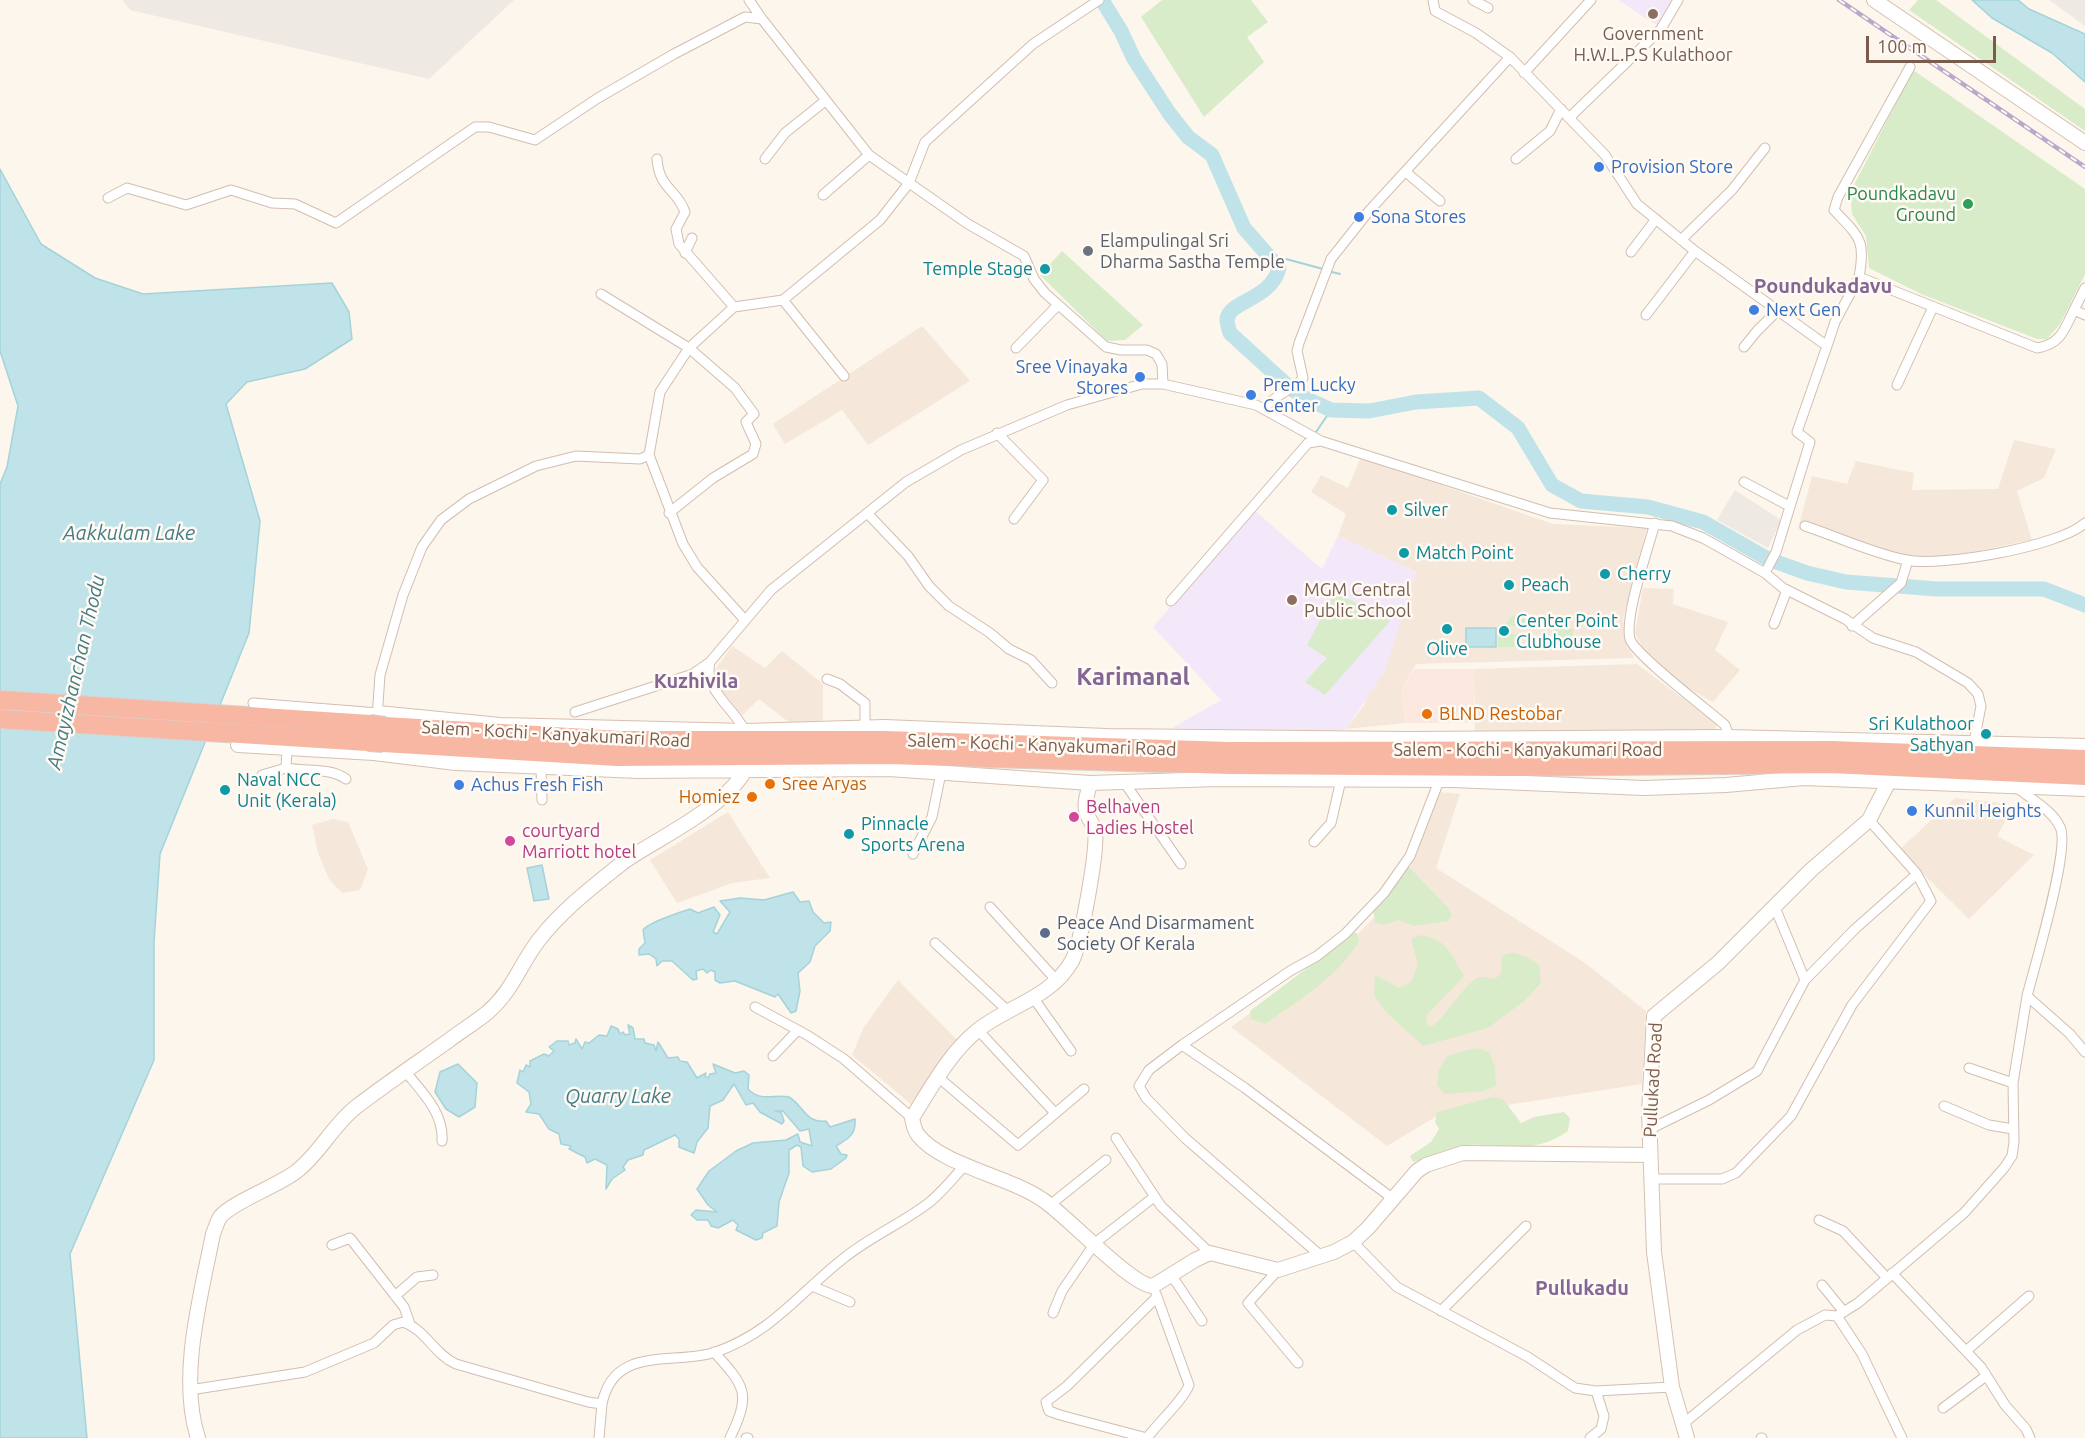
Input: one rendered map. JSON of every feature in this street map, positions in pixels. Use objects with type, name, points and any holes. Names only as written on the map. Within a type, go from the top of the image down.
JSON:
[{"type":"highway","name":"Salem - Kochi - Kanyakumari Road","points":[[0,700],[228,715],[376,734],[617,757],[748,750],[1362,766],[2014,765],[2085,759]]},
{"type":"highway","name":"Salem - Kochi - Kanyakumari Road","points":[[0,719],[232,739],[376,734]]},
{"type":"highway","name":"Salem - Kochi - Kanyakumari Road","points":[[2014,765],[2085,776]]},
{"type":"street","points":[[749,0],[869,155],[968,224],[1024,256],[1034,279],[1058,305],[1106,347],[1121,350],[1147,350],[1156,354],[1162,364],[1163,384]]},
{"type":"street","points":[[1433,0],[1435,11],[1442,17],[1476,33],[1510,57],[1605,155],[1637,204],[1695,251],[1827,346]]},
{"type":"street","points":[[1473,0],[1488,8]]},
{"type":"street","points":[[1524,73],[1591,0]]},
{"type":"street","points":[[1570,117],[1661,29],[1678,0]]},
{"type":"street","points":[[1874,0],[2085,143]]},
{"type":"street","points":[[744,620],[697,567],[683,544],[669,513],[648,455],[660,392],[689,348],[734,307],[783,300],[880,220],[909,183],[925,142],[1033,44],[1096,2]]},
{"type":"street","points":[[108,198],[127,188],[186,205],[231,190],[272,203],[295,204],[336,223],[475,127],[489,127],[535,140],[598,98],[674,54],[745,17],[762,18]]},
{"type":"street","points":[[1265,408],[1275,396],[1298,384],[1303,378],[1297,351],[1303,328],[1331,259],[1369,211],[1510,57]]},
{"type":"street","points":[[1767,570],[1776,552],[1810,442],[1797,432],[1835,322],[1859,277],[1863,251],[1857,234],[1834,210],[1838,196],[1910,67]]},
{"type":"street","points":[[765,159],[785,133],[825,101]]},
{"type":"street","points":[[1516,159],[1538,144],[1550,131],[1562,109]]},
{"type":"street","points":[[1681,240],[1732,190],[1765,148]]},
{"type":"street","points":[[822,195],[869,155]]},
{"type":"street","points":[[657,159],[658,175],[682,204],[685,212],[675,235],[685,253],[734,307]]},
{"type":"street","points":[[1407,172],[1440,201]]},
{"type":"street","points":[[1631,252],[1656,219]]},
{"type":"street","points":[[685,253],[692,238]]},
{"type":"street","points":[[1646,315],[1695,251]]},
{"type":"street","points":[[1859,277],[2037,348],[2051,345],[2060,338],[2085,288]]},
{"type":"street","points":[[601,294],[689,348],[735,388],[754,414],[746,422],[756,444],[753,454],[712,478],[669,513]]},
{"type":"street","points":[[783,300],[844,376]]},
{"type":"street","points":[[1016,348],[1058,305]]},
{"type":"street","points":[[1898,385],[1933,307]]},
{"type":"street","points":[[2074,310],[2085,315]]},
{"type":"street","points":[[1744,347],[1756,331],[1777,311]]},
{"type":"street","points":[[575,712],[693,674],[710,662],[771,590],[906,482],[961,450],[1067,405],[1142,384],[1163,384],[1265,408],[1321,441],[1550,513],[1655,523],[1672,526],[1703,538],[1767,570],[1787,590],[1845,619],[1873,639],[1916,652],[1968,683],[1978,694],[1981,706],[1974,742]]},
{"type":"street","points":[[997,434],[1043,480],[1014,519]]},
{"type":"street","points":[[1171,601],[1308,443],[1321,441]]},
{"type":"street","points":[[376,734],[380,675],[403,595],[422,547],[441,520],[470,499],[536,466],[576,456],[640,459],[648,455]]},
{"type":"street","points":[[1744,482],[1789,506]]},
{"type":"street","points":[[868,514],[908,556],[929,586],[949,606],[990,633],[1009,649],[1030,660],[1052,683]]},
{"type":"street","points":[[1655,523],[1629,624],[1631,641],[1645,657],[1725,725],[1729,737]]},
{"type":"street","points":[[1805,526],[1908,560],[1955,558],[2045,543],[2064,537],[2085,524]]},
{"type":"street","points":[[1852,626],[1901,583],[1908,560]]},
{"type":"street","points":[[1774,624],[1787,590]]},
{"type":"street","points":[[198,1438],[190,1390],[192,1356],[213,1234],[221,1216],[232,1207],[274,1187],[299,1169],[354,1108],[489,1011],[521,972],[537,943],[568,907],[631,856],[717,801],[737,783],[748,750],[739,718],[712,686],[708,672],[710,662]]},
{"type":"street","points":[[827,679],[840,684],[865,703],[864,727]]},
{"type":"street","points":[[253,703],[376,734],[456,763],[541,767],[748,750],[864,727],[1106,736],[1254,738],[1729,737],[1974,742],[2014,765],[2085,789]]},
{"type":"street","points":[[232,739],[287,748],[376,734],[500,725],[748,750],[889,769],[1090,783],[1219,779],[1341,780],[1644,788],[1726,785],[1804,778],[1888,783],[2014,765],[2085,746]]},
{"type":"street","points":[[286,768],[287,748]]},
{"type":"street","points":[[1686,1435],[1797,1330],[1825,1315],[1840,1314],[1964,1213],[2012,1156],[2013,1083],[2027,996],[2055,886],[2064,837],[2060,826],[2014,765]]},
{"type":"street","points":[[541,767],[542,800]]},
{"type":"street","points":[[262,775],[286,768],[306,772],[335,772],[346,779]]},
{"type":"street","points":[[913,854],[932,817],[941,773]]},
{"type":"street","points":[[1314,842],[1331,823],[1341,780]]},
{"type":"street","points":[[1321,1256],[1185,1138],[1146,1098],[1139,1086],[1149,1070],[1182,1045],[1290,971],[1317,956],[1345,934],[1384,893],[1410,856],[1439,781]]},
{"type":"street","points":[[1124,782],[1181,864]]},
{"type":"street","points":[[912,1118],[957,1051],[978,1030],[1032,996],[1046,992],[1072,960],[1083,930],[1094,854],[1095,829],[1086,813],[1085,801],[1090,783]]},
{"type":"street","name":"Pullukad Road","points":[[1686,1435],[1672,1387],[1654,1252],[1650,1129],[1654,1016],[1718,963],[1774,906],[1869,820],[1888,783]]},
{"type":"street","points":[[1651,1179],[1722,1179],[1736,1173],[1791,1116],[1852,1005],[1931,901],[1917,874],[1869,820]]},
{"type":"street","points":[[1650,1129],[1709,1100],[1757,1071],[1805,980],[1855,929],[1917,874]]},
{"type":"street","points":[[1774,906],[1805,980]]},
{"type":"street","points":[[990,907],[1057,981]]},
{"type":"street","points":[[935,943],[1008,1011]]},
{"type":"street","points":[[1032,996],[1071,1051]]},
{"type":"street","points":[[2027,996],[2070,1034],[2085,1052]]},
{"type":"street","points":[[754,1007],[798,1030],[860,1071],[893,1104],[912,1118],[918,1135],[942,1153],[1023,1187],[1050,1205],[1127,1273],[1155,1292],[1189,1385],[1186,1395],[1169,1410],[1147,1438],[1049,1411],[1046,1402],[1067,1386],[1155,1292],[1172,1276],[1210,1253]]},
{"type":"street","points":[[773,1056],[798,1030]]},
{"type":"street","points":[[978,1030],[1055,1113]]},
{"type":"street","points":[[1182,1045],[1245,1088],[1392,1198]]},
{"type":"street","points":[[1969,1068],[2013,1083]]},
{"type":"street","points":[[405,1071],[435,1109],[443,1129],[442,1141]]},
{"type":"street","points":[[938,1077],[1018,1145],[1084,1089]]},
{"type":"street","points":[[1944,1106],[1989,1125],[2013,1129]]},
{"type":"street","points":[[1116,1138],[1154,1197],[1210,1253],[1278,1270]]},
{"type":"street","points":[[1298,1363],[1248,1303],[1278,1270],[1321,1256],[1353,1242],[1417,1171],[1426,1165],[1463,1153],[1650,1155]]},
{"type":"street","points":[[1050,1205],[1106,1160]]},
{"type":"street","points":[[599,1438],[605,1393],[618,1372],[636,1362],[714,1352],[762,1330],[782,1315],[844,1258],[931,1201],[966,1164]]},
{"type":"street","points":[[1053,1313],[1062,1291],[1095,1243],[1154,1197]]},
{"type":"street","points":[[1819,1220],[1843,1231],[1966,1350],[2005,1405],[2026,1429],[2030,1438]]},
{"type":"street","points":[[1441,1311],[1526,1226]]},
{"type":"street","points":[[332,1245],[350,1238],[404,1307],[410,1324],[439,1354],[456,1364],[602,1404]]},
{"type":"street","points":[[1353,1242],[1397,1287],[1528,1357],[1575,1388],[1596,1391],[1672,1387]]},
{"type":"street","points":[[395,1296],[417,1277],[433,1275]]},
{"type":"street","points":[[1172,1276],[1202,1321]]},
{"type":"street","points":[[1822,1285],[1862,1354],[1902,1438]]},
{"type":"street","points":[[812,1286],[850,1302]]},
{"type":"street","points":[[1966,1350],[2029,1296]]},
{"type":"street","points":[[190,1390],[305,1372],[374,1343],[398,1322],[410,1324]]},
{"type":"street","points":[[714,1352],[741,1386],[744,1408],[730,1438]]},
{"type":"street","points":[[1943,1408],[1986,1376]]},
{"type":"street","points":[[1590,1438],[1601,1429],[1604,1416],[1596,1391]]},
{"type":"shaded area","points":[[122,0],[514,0],[429,79],[130,10]]},
{"type":"shaded area","name":"Government H.W.L.P.S Kulathoor","points":[[1618,0],[1671,0],[1674,3],[1658,26]]},
{"type":"shaded area","points":[[2049,0],[2085,0],[2085,26]]},
{"type":"shaded area","points":[[922,326],[970,381],[868,445],[842,410],[785,444],[773,424]]},
{"type":"shaded area","points":[[2014,440],[2056,449],[2044,478],[2017,491],[2032,540],[1913,564],[1798,529],[1812,476],[1847,484],[1856,461],[1914,473],[1912,490],[1998,489]]},
{"type":"shaded area","points":[[1361,457],[1553,524],[1647,528],[1623,618],[1625,640],[1634,658],[1416,664],[1402,688],[1405,723],[1346,729],[1364,705],[1416,572],[1338,536],[1346,514],[1311,492],[1321,475],[1348,488]]},
{"type":"shaded area","points":[[1735,490],[1781,520],[1768,548],[1717,520]]},
{"type":"shaded area","name":"MGM Central Public School","points":[[1254,510],[1322,569],[1338,536],[1416,572],[1385,671],[1346,729],[1335,732],[1172,728],[1221,700],[1153,627]]},
{"type":"shaded area","points":[[1643,588],[1674,589],[1673,604],[1728,622],[1715,650],[1740,670],[1713,702],[1686,687],[1642,647],[1635,633]]},
{"type":"shaded area","points":[[732,646],[765,668],[782,651],[823,684],[823,723],[791,724],[759,699],[742,716],[715,682],[715,670]]},
{"type":"shaded area","points":[[1637,664],[1717,724],[1715,730],[1475,733],[1474,669]]},
{"type":"shaded area","points":[[1414,669],[1474,669],[1474,723],[1405,723],[1402,688]]},
{"type":"shaded area","points":[[1439,792],[1460,794],[1436,868],[1585,963],[1646,1011],[1642,1084],[1437,1116],[1387,1146],[1231,1027],[1355,937],[1402,889]]},
{"type":"shaded area","points":[[1955,798],[1995,802],[2013,808],[1997,836],[2034,855],[1969,919],[1899,850]]},
{"type":"shaded area","points":[[728,812],[770,878],[732,883],[677,903],[650,860]]},
{"type":"shaded area","points":[[333,819],[348,822],[368,869],[360,890],[342,893],[329,879],[318,853],[312,825]]},
{"type":"shaded area","points":[[898,980],[958,1041],[912,1105],[852,1055],[864,1027]]},
{"type":"green space","points":[[1162,0],[1251,0],[1268,22],[1247,37],[1264,62],[1204,117],[1141,17]]},
{"type":"green space","points":[[1918,0],[1936,0],[2085,109],[2085,131],[1909,10]]},
{"type":"green space","name":"Poundkadavu Ground","points":[[1913,70],[2085,189],[2085,274],[2060,324],[2047,339],[2037,339],[1921,294],[1869,268],[1866,236],[1852,214],[1850,193]]},
{"type":"green space","points":[[1062,251],[1143,325],[1125,340],[1107,341],[1040,275]]},
{"type":"green space","points":[[1335,592],[1390,621],[1325,695],[1305,682],[1327,658],[1307,645]]},
{"type":"green space","points":[[1521,614],[1527,616],[1534,625],[1504,626],[1512,616]]},
{"type":"green space","points":[[1555,629],[1573,629],[1573,648],[1555,648]]},
{"type":"green space","points":[[1498,634],[1519,634],[1519,647],[1498,647]]},
{"type":"green space","points":[[1409,867],[1449,909],[1452,915],[1448,921],[1415,926],[1398,920],[1384,925],[1375,922],[1373,909],[1402,868]]},
{"type":"green space","points":[[1350,932],[1357,933],[1359,941],[1341,966],[1329,977],[1265,1024],[1251,1019],[1250,1011],[1327,953]]},
{"type":"green space","points":[[1421,935],[1438,941],[1448,949],[1464,976],[1426,1016],[1427,1025],[1431,1027],[1475,979],[1481,977],[1495,979],[1501,973],[1502,956],[1507,954],[1517,953],[1539,965],[1541,983],[1524,1001],[1488,1028],[1423,1046],[1385,1011],[1374,995],[1375,975],[1399,988],[1411,982],[1418,965],[1411,939]]},
{"type":"green space","points":[[1475,1048],[1489,1052],[1495,1067],[1496,1086],[1484,1091],[1445,1094],[1437,1085],[1439,1070],[1447,1056]]},
{"type":"green space","points":[[1493,1097],[1503,1099],[1521,1123],[1534,1117],[1564,1112],[1570,1118],[1568,1131],[1555,1139],[1531,1146],[1467,1145],[1413,1162],[1410,1156],[1431,1142],[1439,1129],[1435,1122],[1437,1112]]},
{"type":"water","points":[[1972,0],[2018,0],[2029,9],[2085,34],[2085,82],[2052,53],[1992,18]]},
{"type":"water","name":"Aakkulam Lake","points":[[0,169],[41,244],[95,278],[143,294],[332,283],[349,312],[352,339],[305,369],[247,382],[226,404],[260,521],[249,633],[160,854],[154,942],[154,1060],[70,1254],[87,1438],[0,1438],[0,484],[7,467],[18,406],[0,351]]},
{"type":"water","points":[[1466,628],[1496,628],[1496,647],[1466,647]]},
{"type":"water","points":[[542,865],[549,899],[534,901],[527,868]]},
{"type":"water","points":[[793,892],[800,902],[809,901],[813,912],[824,923],[831,922],[830,931],[815,946],[810,962],[798,973],[800,991],[796,1011],[791,1013],[778,994],[775,997],[735,981],[720,983],[715,980],[715,972],[711,970],[707,973],[703,969],[696,971],[697,979],[693,980],[672,961],[662,961],[657,966],[656,959],[649,954],[639,955],[639,949],[645,943],[643,930],[665,918],[690,909],[698,913],[714,907],[720,915],[713,932],[717,934],[730,912],[720,901],[740,898],[764,900]]},
{"type":"water","name":"Quarry Lake","points":[[628,1025],[633,1028],[635,1039],[644,1039],[645,1043],[654,1045],[656,1051],[658,1042],[668,1058],[678,1057],[680,1061],[687,1062],[697,1078],[706,1073],[705,1076],[708,1078],[710,1074],[716,1073],[713,1064],[735,1073],[744,1071],[749,1075],[748,1089],[753,1093],[762,1096],[789,1097],[809,1117],[826,1121],[830,1127],[855,1119],[851,1135],[836,1146],[841,1154],[847,1155],[846,1158],[831,1169],[812,1172],[803,1166],[801,1147],[797,1145],[789,1150],[789,1173],[779,1202],[777,1226],[763,1233],[762,1238],[756,1240],[736,1230],[738,1225],[733,1220],[718,1228],[711,1226],[708,1220],[697,1220],[691,1215],[696,1210],[717,1212],[708,1205],[697,1189],[709,1171],[736,1151],[753,1143],[786,1140],[798,1134],[800,1142],[812,1146],[809,1129],[800,1131],[783,1111],[775,1111],[781,1112],[784,1121],[782,1124],[760,1112],[753,1103],[746,1105],[734,1084],[723,1100],[710,1106],[708,1128],[697,1142],[694,1153],[679,1147],[679,1139],[675,1135],[644,1150],[643,1155],[628,1160],[623,1167],[625,1170],[612,1179],[606,1189],[607,1165],[595,1159],[587,1163],[585,1157],[569,1149],[571,1146],[561,1144],[559,1134],[549,1129],[539,1114],[526,1112],[531,1104],[529,1092],[517,1083],[520,1070],[523,1072],[526,1065],[530,1067],[530,1061],[544,1054],[549,1056],[554,1051],[549,1047],[557,1041],[568,1041],[569,1045],[575,1043],[576,1039],[582,1049],[585,1042],[589,1043],[599,1035],[607,1036],[611,1026],[618,1029],[620,1034],[623,1032],[625,1035],[630,1034]]},
{"type":"water","points":[[458,1064],[477,1083],[475,1107],[459,1117],[446,1109],[435,1092],[440,1072]]},
{"type":"waterway","points":[[1102,0],[1121,31],[1134,59],[1169,113],[1188,137],[1212,155],[1244,228],[1279,268],[1275,279],[1268,287],[1235,308],[1227,319],[1230,333],[1303,397],[1331,410],[1369,411],[1416,402],[1479,398],[1518,428],[1552,485],[1581,501],[1648,507],[1703,522],[1768,559],[1807,573],[1846,582],[1937,589],[2044,589],[2085,605]]},
{"type":"waterway","points":[[1269,260],[1286,259],[1323,269]]},
{"type":"waterway","points":[[1328,271],[1340,274]]},
{"type":"waterway","points":[[1316,432],[1331,410]]},
{"type":"railway","points":[[1839,0],[2085,167]]},
{"type":"place","name":"Government H.W.L.P.S Kulathoor","points":[[1653,14]]},
{"type":"place","name":"Provision Store","points":[[1599,167]]},
{"type":"place","name":"Poundkadavu Ground","points":[[1968,204]]},
{"type":"place","name":"Sona Stores","points":[[1359,217]]},
{"type":"place","name":"Elampulingal Sri Dharma Sastha Temple","points":[[1088,251]]},
{"type":"place","name":"Temple Stage","points":[[1045,269]]},
{"type":"place","name":"Next Gen","points":[[1754,310]]},
{"type":"place","name":"Sree Vinayaka Stores","points":[[1140,377]]},
{"type":"place","name":"Prem Lucky Center","points":[[1251,395]]},
{"type":"place","name":"Silver","points":[[1392,510]]},
{"type":"place","name":"Match Point","points":[[1404,553]]},
{"type":"place","name":"Cherry","points":[[1605,574]]},
{"type":"place","name":"Peach","points":[[1509,585]]},
{"type":"place","name":"MGM Central Public School","points":[[1292,600]]},
{"type":"place","name":"Olive","points":[[1447,629]]},
{"type":"place","name":"Center Point Clubhouse","points":[[1504,631]]},
{"type":"place","name":"BLND Restobar","points":[[1427,714]]},
{"type":"place","name":"Sri Kulathoor Sathyan","points":[[1986,734]]},
{"type":"place","name":"Sree Aryas","points":[[770,784]]},
{"type":"place","name":"Achus Fresh Fish","points":[[459,785]]},
{"type":"place","name":"Naval NCC Unit (Kerala)","points":[[225,790]]},
{"type":"place","name":"Homiez","points":[[752,797]]},
{"type":"place","name":"Kunnil Heights","points":[[1912,811]]},
{"type":"place","name":"Belhaven Ladies Hostel","points":[[1074,817]]},
{"type":"place","name":"Pinnacle Sports Arena","points":[[849,834]]},
{"type":"place","name":"courtyard Marriott hotel","points":[[510,841]]},
{"type":"place","name":"Peace And Disarmament Society Of Kerala","points":[[1045,933]]},
{"type":"district","name":"Poundukadavu","points":[[1823,286]]},
{"type":"district","name":"Karimanal","points":[[1133,677]]},
{"type":"district","name":"Kuzhivila","points":[[696,681]]},
{"type":"district","name":"Pullukadu","points":[[1582,1288]]},
{"type":"water label","name":"Amayizhanchan Thodu","points":[[76,672]]}]
